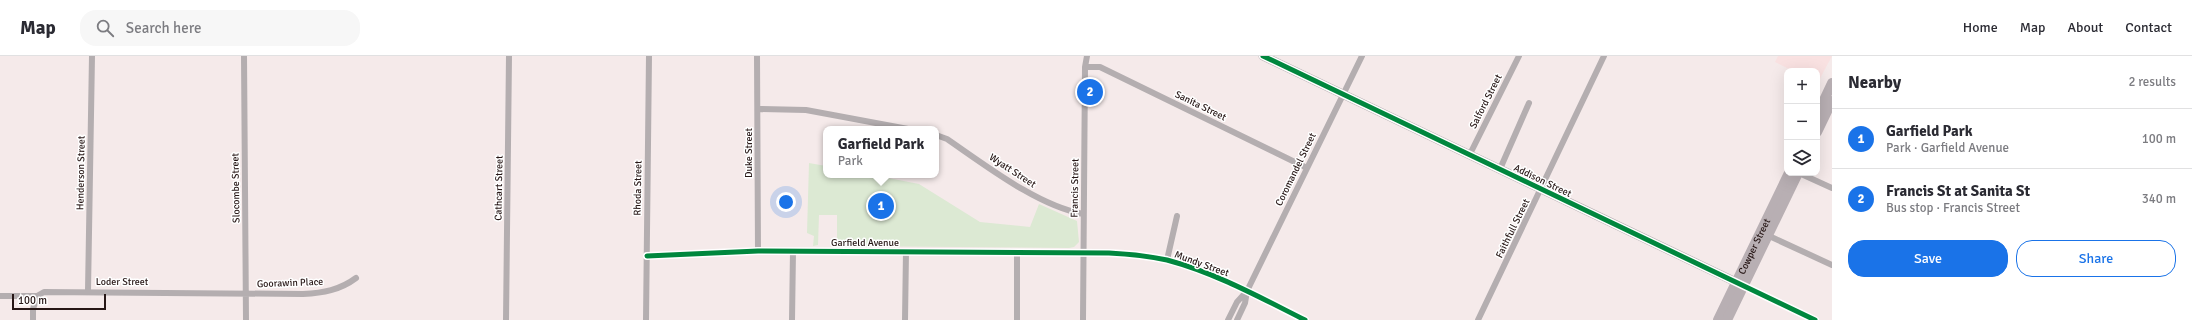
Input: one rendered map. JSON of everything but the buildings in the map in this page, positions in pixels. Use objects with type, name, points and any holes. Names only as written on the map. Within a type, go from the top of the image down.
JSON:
[{"type":"main road","points":[[1820,109],[1832,83]]},
{"type":"main road","points":[[1820,126],[1832,102]]},
{"type":"main road","name":"Cowper Street","points":[[1727,320],[1740,284],[1788,176]]},
{"type":"main road","name":"Cowper Street","points":[[1718,320],[1767,235],[1796,176]]},
{"type":"street","name":"Henderson Street","points":[[88,291],[92,56]]},
{"type":"street","name":"Slocombe Street","points":[[244,56],[246,320]]},
{"type":"street","name":"Cathcart Street","points":[[506,320],[509,56]]},
{"type":"street","name":"Rhoda Street","points":[[646,320],[649,56]]},
{"type":"street","name":"Duke Street","points":[[757,56],[758,251]]},
{"type":"street","name":"Francis Street","points":[[1083,320],[1085,67],[1087,56]]},
{"type":"street","name":"Addison Street","points":[[1263,56],[1815,320]]},
{"type":"street","name":"Coromandel Street","points":[[1228,320],[1237,302],[1247,291],[1362,56]]},
{"type":"street","name":"Salford Street","points":[[1470,154],[1519,56]]},
{"type":"street","name":"Faithfull Street","points":[[1478,320],[1604,56]]},
{"type":"street","name":"Sanita Street","points":[[1085,67],[1100,67],[1308,168]]},
{"type":"street","points":[[1500,169],[1530,103]]},
{"type":"street","points":[[758,109],[806,110],[892,126]]},
{"type":"street","name":"Wyatt Street","points":[[939,136],[1036,198],[1061,208],[1083,214]]},
{"type":"street","points":[[1805,176],[1832,188]]},
{"type":"street","points":[[1167,260],[1177,216]]},
{"type":"street","points":[[1767,235],[1832,265]]},
{"type":"street","name":"Garfield Avenue","points":[[646,256],[758,251],[1084,253]]},
{"type":"street","points":[[792,320],[793,251]]},
{"type":"street","points":[[905,320],[906,251]]},
{"type":"street","points":[[1017,320],[1018,252]]},
{"type":"street","name":"Mundy Street","points":[[1084,253],[1136,255],[1167,260],[1204,272],[1306,320]]},
{"type":"street","name":"Goorawin Place","points":[[246,293],[321,293],[339,288],[356,278]]},
{"type":"street","name":"Loder Street","points":[[0,296],[37,296],[44,292],[88,291],[246,293]]},
{"type":"street","name":"Coromandel Street","points":[[1237,320],[1245,303],[1247,291]]},
{"type":"street","points":[[33,320],[33,309],[37,296]]},
{"type":"shaded area","points":[[1778,56],[1832,56],[1820,78],[1820,68],[1787,68],[1775,62]]},
{"type":"green space","points":[[809,163],[823,165],[823,178],[888,178],[919,184],[980,222],[1030,227],[1039,204],[1077,221],[1079,242],[1074,247],[1069,248],[837,246],[837,215],[819,215],[818,245],[813,246],[814,236],[807,233]]},
{"type":"cycle path","points":[[1263,56],[1815,320]]},
{"type":"cycle path","points":[[647,256],[758,251],[1109,253],[1153,257],[1185,265],[1221,279],[1305,320]]},
{"type":"place","name":"Francis St at Sanita St","points":[[1090,92]]},
{"type":"place","name":"Garfield Park","points":[[881,206]]}]
